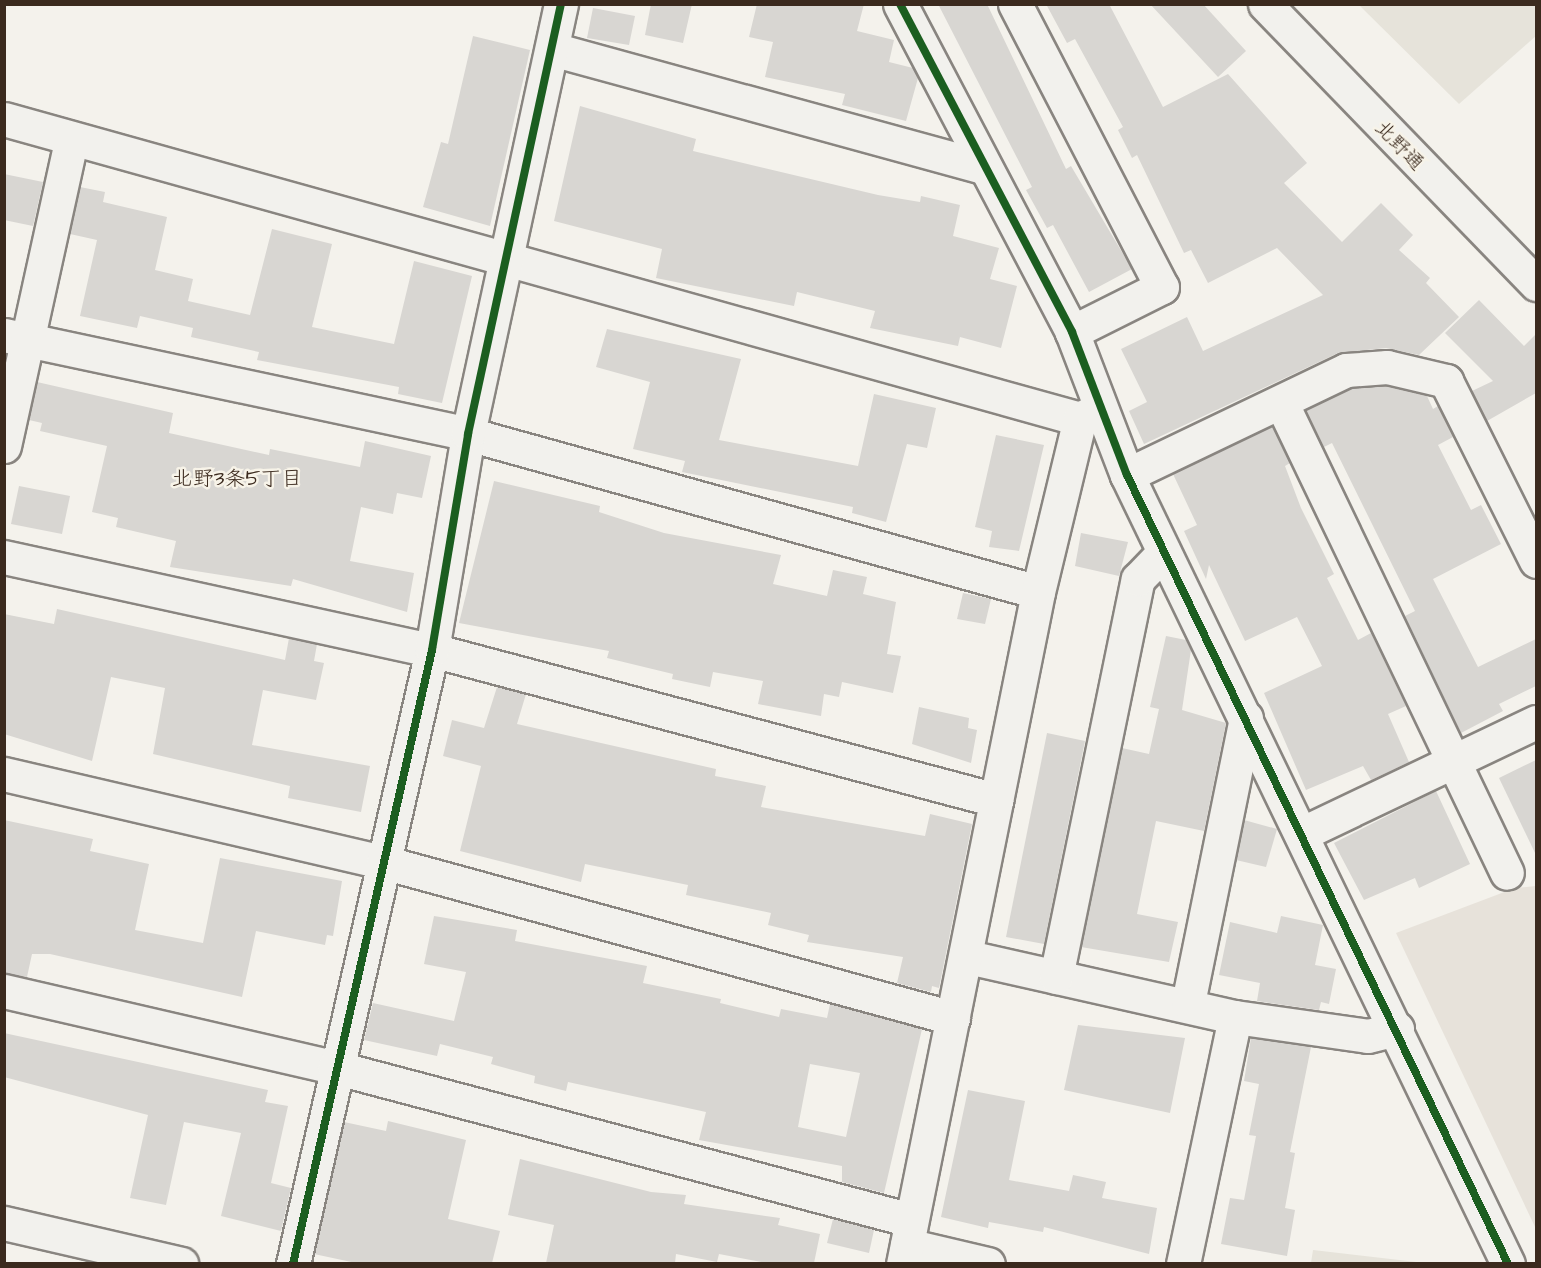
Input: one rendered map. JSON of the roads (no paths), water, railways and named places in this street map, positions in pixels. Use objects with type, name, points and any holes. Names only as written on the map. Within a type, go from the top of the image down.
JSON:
[{"type":"street","points":[[293,1263],[334,1067],[432,650],[468,434],[561,4]]},
{"type":"street","points":[[900,4],[1072,332],[1089,414],[1127,475],[1397,1029],[1508,1263]]},
{"type":"street","points":[[1015,4],[1162,287],[1072,332]]},
{"type":"street","name":"北野通","points":[[1265,4],[1536,284]]},
{"type":"street","points":[[552,49],[984,167]]},
{"type":"street","points":[[4,119],[506,260],[1089,414]]},
{"type":"street","points":[[4,446],[16,337],[72,138]]},
{"type":"street","points":[[16,337],[468,434],[1038,592]]},
{"type":"street","points":[[1127,475],[1346,370],[1387,367],[1446,381],[1536,561]]},
{"type":"street","points":[[1281,402],[1507,873]]},
{"type":"street","points":[[907,1243],[953,1018],[968,957],[996,800],[1038,592],[1089,414]]},
{"type":"street","points":[[1056,977],[1138,579],[1164,552]]},
{"type":"street","points":[[4,557],[432,650],[996,800]]},
{"type":"street","points":[[1188,1003],[1246,718]]},
{"type":"street","points":[[1301,834],[1536,722]]},
{"type":"street","points":[[4,774],[383,862],[953,1018]]},
{"type":"street","points":[[968,957],[1188,1003],[1235,1017],[1368,1036],[1397,1029]]},
{"type":"street","points":[[4,991],[334,1067],[907,1243],[988,1263]]},
{"type":"street","points":[[1183,1263],[1235,1017]]},
{"type":"street","points":[[4,1224],[181,1263]]},
{"type":"district","name":"北野3条5丁目","points":[[237,479]]}]
